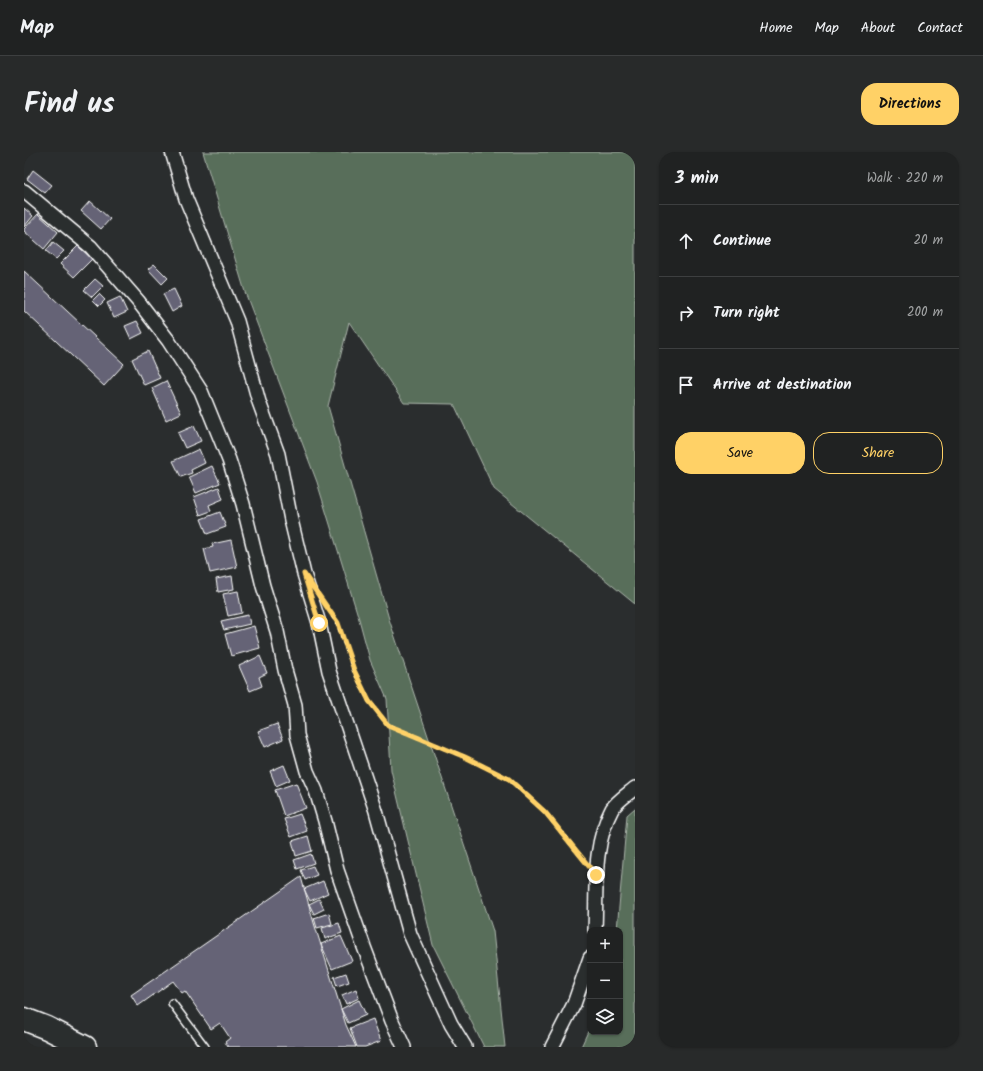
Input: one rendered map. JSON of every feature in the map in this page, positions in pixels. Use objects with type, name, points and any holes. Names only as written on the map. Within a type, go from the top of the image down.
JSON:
[{"type":"highway","points":[[24,1019],[47,1028],[85,1047]]},
{"type":"street","points":[[172,152],[186,199],[237,321],[259,402],[278,454],[291,520],[304,574],[319,623],[329,671],[376,811],[410,934],[451,1024],[465,1047]]},
{"type":"street","points":[[24,190],[91,247],[138,301],[168,340],[201,391],[230,460],[243,504],[295,705],[297,735],[307,771],[316,791],[325,821],[337,870],[392,1021],[404,1047]]},
{"type":"street","points":[[595,927],[597,901],[596,875],[602,836],[612,808],[635,788]]},
{"type":"street","points":[[552,1047],[574,1004],[588,963]]},
{"type":"lane","points":[[172,1003],[205,1047]]},
{"type":"path","points":[[329,611],[338,623],[354,670],[369,701],[388,725],[465,757],[509,779],[545,812],[596,875]]},
{"type":"green space","points":[[203,152],[635,152],[635,604],[494,489],[454,404],[404,403],[349,322],[328,406],[389,619],[493,931],[505,1047],[484,1047],[433,945],[391,770],[387,699],[370,660],[317,482],[245,292]]},
{"type":"green space","points":[[635,808],[635,1047],[581,1047],[587,1034],[587,1035],[623,1035],[623,927],[617,927],[627,815]]},
{"type":"building","points":[[33,170],[52,185],[45,193],[27,179]]},
{"type":"building","points":[[90,201],[110,219],[101,229],[81,211]]},
{"type":"building","points":[[24,208],[33,216],[24,227]]},
{"type":"building","points":[[38,214],[58,232],[44,249],[24,231],[24,229]]},
{"type":"building","points":[[53,242],[64,251],[56,259],[46,251]]},
{"type":"building","points":[[78,246],[92,259],[74,277],[60,264]]},
{"type":"building","points":[[154,264],[168,278],[162,284],[148,269]]},
{"type":"building","points":[[24,271],[124,364],[104,386],[24,311]]},
{"type":"building","points":[[95,279],[103,286],[92,297],[84,290]]},
{"type":"building","points":[[174,289],[182,306],[172,312],[163,294]]},
{"type":"building","points":[[99,294],[105,300],[99,306],[93,300]]},
{"type":"building","points":[[120,297],[127,312],[114,318],[107,303]]},
{"type":"building","points":[[137,321],[143,333],[131,339],[125,326]]},
{"type":"building","points":[[148,351],[160,378],[144,385],[132,359]]},
{"type":"building","points":[[166,381],[181,413],[166,420],[152,388]]},
{"type":"building","points":[[194,426],[201,441],[185,448],[178,433]]},
{"type":"building","points":[[199,449],[205,463],[191,470],[192,473],[181,477],[173,461]]},
{"type":"building","points":[[212,466],[220,483],[196,493],[189,477]]},
{"type":"building","points":[[219,487],[223,499],[209,505],[211,511],[200,515],[194,497]]},
{"type":"building","points":[[220,512],[226,527],[207,534],[201,519]]},
{"type":"building","points":[[231,540],[237,567],[210,573],[204,549],[213,547],[212,544]]},
{"type":"building","points":[[232,576],[234,589],[218,592],[216,579]]},
{"type":"building","points":[[238,591],[242,613],[228,616],[223,594]]},
{"type":"building","points":[[248,615],[250,624],[224,630],[221,621]]},
{"type":"building","points":[[254,626],[260,648],[231,656],[225,634]]},
{"type":"building","points":[[260,656],[267,673],[259,677],[262,686],[250,691],[239,666]]},
{"type":"building","points":[[277,724],[283,739],[265,747],[258,731]]},
{"type":"building","points":[[284,765],[290,780],[276,786],[270,771]]},
{"type":"building","points":[[296,783],[306,808],[284,816],[275,790]]},
{"type":"building","points":[[300,814],[307,831],[291,837],[284,819]]},
{"type":"building","points":[[308,836],[312,851],[296,856],[292,841]]},
{"type":"building","points":[[311,854],[314,863],[297,869],[294,860]]},
{"type":"building","points":[[313,866],[317,875],[305,880],[301,870]]},
{"type":"building","points":[[301,877],[346,1025],[356,1047],[228,1047],[225,1042],[230,1038],[220,1023],[211,1029],[185,991],[182,993],[173,981],[138,1006],[131,995]]},
{"type":"building","points":[[323,881],[328,893],[310,901],[304,889]]},
{"type":"building","points":[[319,899],[324,909],[314,914],[309,904]]},
{"type":"building","points":[[329,913],[332,924],[317,928],[314,918]]},
{"type":"building","points":[[339,923],[342,933],[325,939],[322,928]]},
{"type":"building","points":[[341,936],[352,961],[332,969],[321,944]]},
{"type":"building","points":[[346,973],[349,982],[337,986],[334,977]]},
{"type":"building","points":[[356,989],[359,998],[346,1004],[342,995]]},
{"type":"building","points":[[359,1000],[366,1015],[348,1023],[341,1009]]},
{"type":"building","points":[[373,1019],[381,1041],[365,1047],[357,1047],[350,1028]]},
{"type":"route","points":[[319,623],[304,574],[338,623],[354,670],[369,701],[388,725],[465,757],[509,779],[545,812],[596,875]]}]
